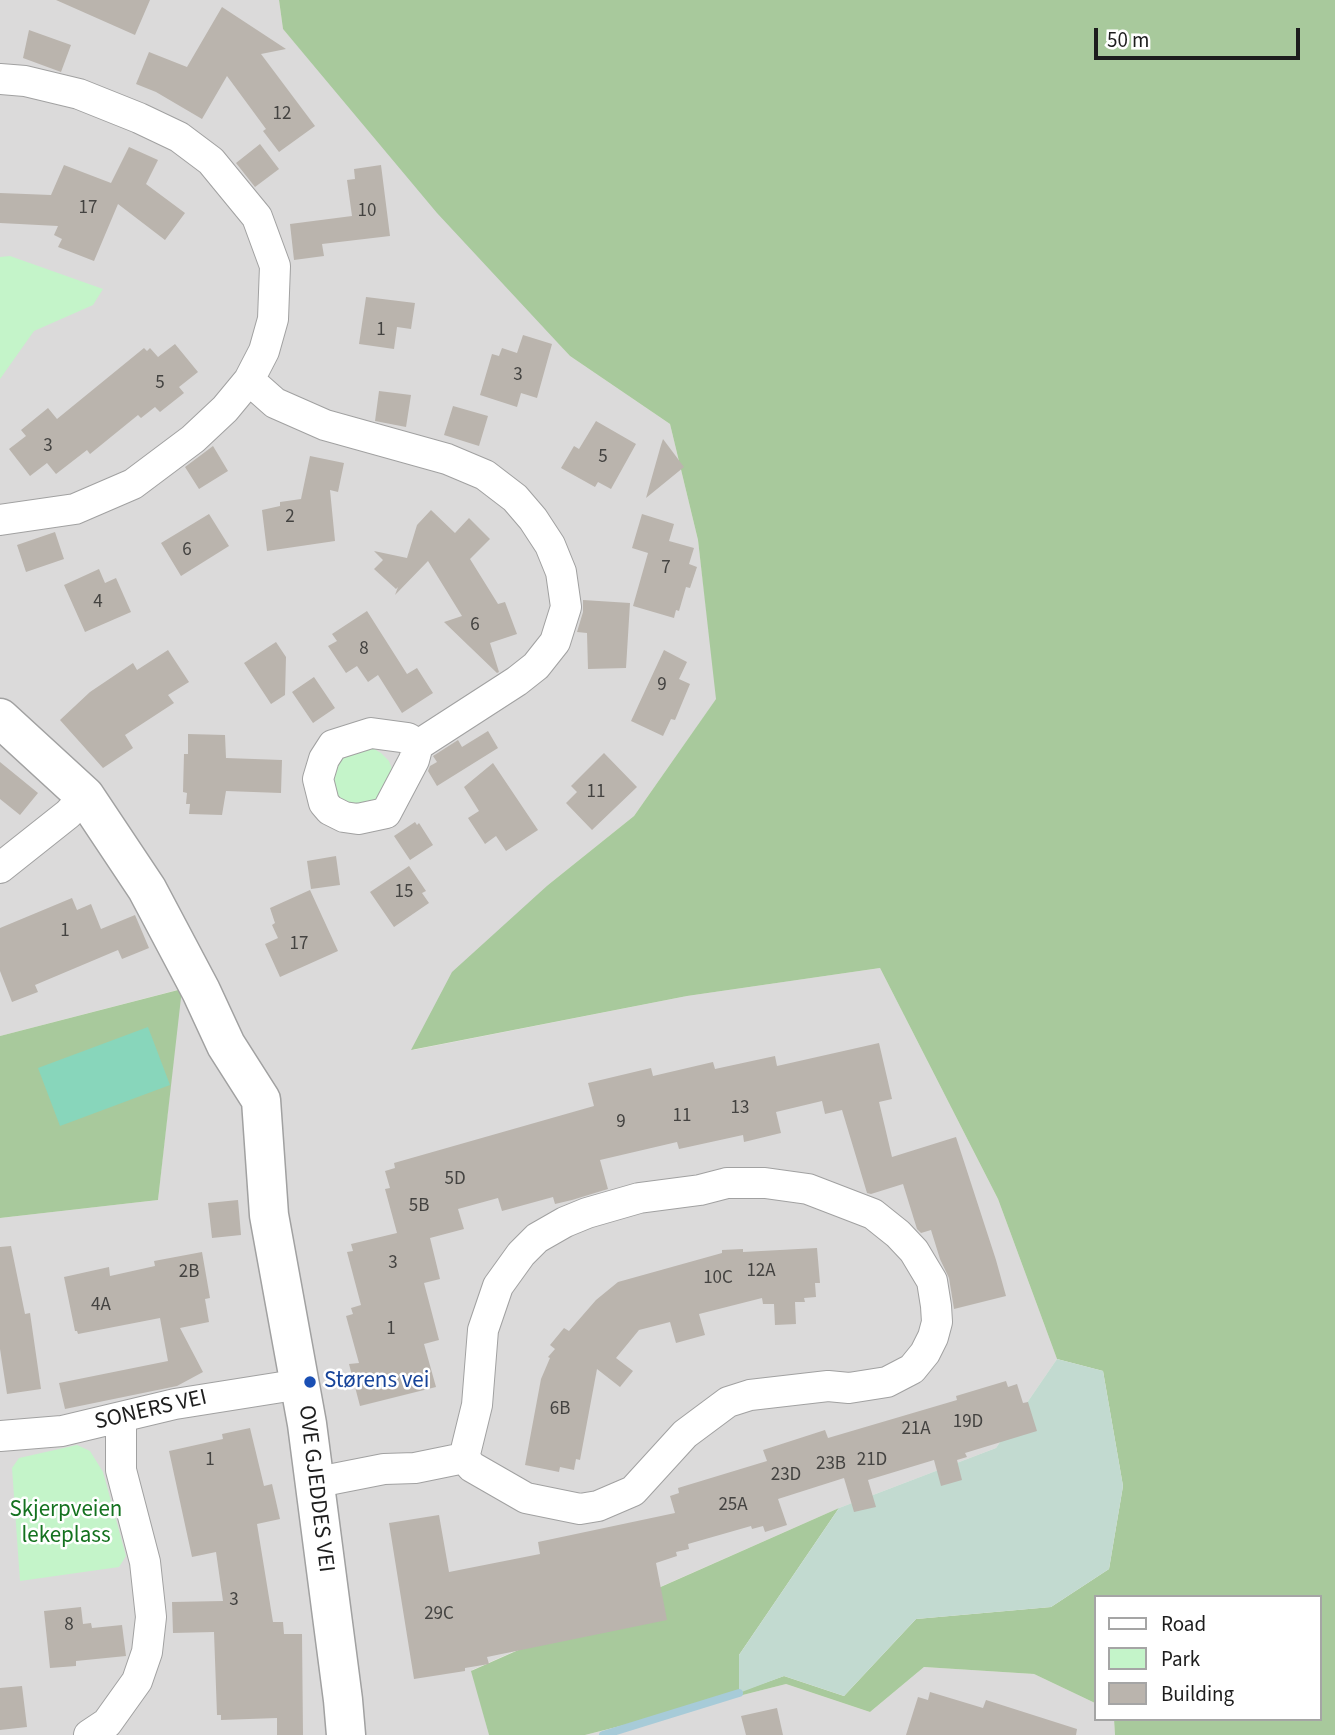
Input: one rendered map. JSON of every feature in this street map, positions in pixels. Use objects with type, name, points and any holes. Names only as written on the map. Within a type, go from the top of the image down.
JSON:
[{"type":"street","points":[[0,79],[26,81],[79,94],[179,137],[211,161],[257,217],[275,266],[273,318],[264,351],[249,380],[225,409],[193,439],[133,484],[75,509],[0,520]]},
{"type":"street","points":[[249,380],[275,403],[325,425],[447,459],[485,475],[515,498],[550,545],[561,572],[566,607],[555,642],[536,666],[517,681],[418,745]]},
{"type":"street","name":"OVE GJEDDES VEI","points":[[0,718],[85,796],[147,889],[201,990],[226,1045],[261,1100],[269,1215],[301,1384],[346,1735]]},
{"type":"street","points":[[0,868],[68,814],[85,796]]},
{"type":"street","points":[[727,1183],[765,1183],[808,1189],[873,1214],[914,1251],[932,1281],[937,1322],[925,1353],[912,1369],[887,1382],[849,1388],[828,1386],[750,1395],[728,1402],[685,1434],[633,1491],[598,1506],[580,1509],[526,1498],[491,1480],[464,1458],[477,1405],[483,1330],[498,1286],[537,1238],[587,1213],[639,1198],[700,1190],[727,1183]]},
{"type":"street","name":"SONERS VEI","points":[[0,1436],[62,1431],[232,1393],[301,1384]]},
{"type":"street","points":[[89,1735],[107,1723],[137,1681],[147,1653],[151,1617],[145,1562],[121,1470],[121,1418]]},
{"type":"street","points":[[313,1483],[384,1469],[415,1468],[464,1458]]},
{"type":"shaded area","points":[[0,0],[279,0],[283,29],[570,356],[670,424],[698,540],[717,698],[634,816],[548,885],[413,1050],[687,996],[880,968],[998,1199],[1057,1359],[996,1448],[839,1508],[472,1670],[489,1735],[0,1735],[0,1218],[158,1200],[181,989],[0,1036]]},
{"type":"shaded area","points":[[924,1667],[1034,1674],[1094,1703],[1094,1721],[1114,1721],[1115,1735],[585,1735],[786,1684],[870,1712]]},
{"type":"green space","points":[[279,0],[1335,0],[1335,1735],[1115,1735],[1114,1721],[1321,1721],[1321,1595],[1094,1595],[1094,1703],[1034,1674],[924,1667],[870,1712],[786,1684],[585,1735],[489,1735],[471,1671],[839,1508],[739,1655],[739,1692],[784,1676],[844,1696],[916,1619],[1051,1607],[1109,1569],[1123,1486],[1103,1371],[1057,1359],[998,1199],[880,968],[687,996],[411,1050],[452,972],[548,885],[634,816],[716,699],[698,540],[670,424],[570,356],[437,213],[283,29]]},
{"type":"green space","points":[[10,256],[103,289],[93,305],[34,331],[0,379],[0,257]]},
{"type":"green space","points":[[371,747],[389,761],[393,772],[389,794],[363,811],[334,799],[328,768],[333,759]]},
{"type":"green space","points":[[182,989],[158,1200],[0,1218],[0,1036]]},
{"type":"green space","points":[[148,1027],[170,1085],[60,1126],[38,1068]]},
{"type":"green space","points":[[1057,1359],[1103,1371],[1123,1486],[1109,1569],[1051,1607],[916,1619],[844,1696],[784,1676],[739,1693],[739,1655],[839,1508],[996,1448]]},
{"type":"green space","name":"Skjerpveien lekeplass","points":[[77,1445],[90,1451],[103,1472],[126,1556],[119,1567],[20,1581],[12,1468],[19,1458]]},
{"type":"building","points":[[56,0],[150,0],[135,35]]},
{"type":"building","points":[[222,7],[286,49],[261,54],[315,126],[279,152],[263,131],[266,129],[227,76],[202,119],[156,92],[136,84],[149,52],[187,67]]},
{"type":"building","points":[[29,30],[71,45],[61,72],[23,58]]},
{"type":"building","points":[[260,144],[279,169],[255,187],[236,163]]},
{"type":"building","points":[[129,147],[158,160],[146,184],[185,213],[165,240],[118,204],[94,261],[58,247],[62,239],[54,235],[58,226],[0,223],[0,193],[51,195],[64,165],[111,183]]},
{"type":"building","points":[[381,165],[390,236],[322,244],[324,256],[294,260],[290,224],[352,216],[347,180],[355,179],[354,169]]},
{"type":"building","points":[[366,297],[415,303],[411,329],[397,327],[394,349],[359,344]]},
{"type":"building","points":[[523,335],[552,344],[537,398],[521,393],[517,407],[480,395],[492,354],[499,356],[502,348],[517,353]]},
{"type":"building","points":[[175,344],[198,372],[179,387],[184,393],[160,412],[155,407],[141,418],[138,415],[90,454],[87,450],[56,474],[47,463],[30,476],[9,449],[26,436],[21,430],[48,408],[57,419],[144,348],[147,351],[150,348],[158,357]]},
{"type":"building","points":[[379,391],[411,395],[406,427],[375,421]]},
{"type":"building","points":[[453,406],[488,416],[479,446],[444,435]]},
{"type":"building","points":[[596,421],[636,444],[611,489],[598,482],[595,487],[561,468],[574,446],[579,449]]},
{"type":"building","points":[[663,439],[684,467],[646,498],[661,445]]},
{"type":"building","points":[[213,446],[228,471],[199,489],[185,467]]},
{"type":"building","points":[[310,456],[344,463],[338,492],[330,490],[335,541],[267,551],[262,510],[280,506],[280,502],[301,499]]},
{"type":"building","points":[[431,510],[455,533],[469,518],[490,539],[470,559],[498,604],[505,602],[517,634],[490,643],[499,672],[497,673],[444,622],[462,616],[428,561],[395,595],[398,587],[396,589],[374,569],[383,560],[374,551],[407,558],[417,525]]},
{"type":"building","points":[[209,514],[229,546],[181,576],[161,543]]},
{"type":"building","points":[[642,514],[674,524],[669,541],[694,548],[689,564],[697,567],[690,588],[686,587],[679,611],[676,610],[674,618],[633,606],[648,553],[632,548]]},
{"type":"building","points":[[55,532],[64,559],[26,572],[17,545]]},
{"type":"building","points":[[99,569],[105,583],[116,578],[131,612],[85,632],[64,585]]},
{"type":"building","points":[[583,600],[630,603],[626,668],[588,669],[587,633],[577,632],[583,612]]},
{"type":"building","points":[[367,611],[407,674],[417,668],[433,693],[402,713],[378,675],[368,682],[357,666],[346,673],[328,646],[337,641],[332,634]]},
{"type":"building","points":[[276,642],[286,657],[285,695],[271,704],[244,663]]},
{"type":"building","points":[[168,650],[189,682],[168,695],[174,703],[125,735],[133,748],[103,768],[60,720],[90,692],[133,663],[137,670]]},
{"type":"building","points":[[664,650],[687,662],[679,679],[690,684],[675,720],[671,719],[663,736],[631,721]]},
{"type":"building","points":[[314,677],[335,708],[313,723],[292,692]]},
{"type":"building","points":[[488,731],[498,748],[437,786],[428,771],[430,766],[437,762],[433,756],[458,740],[462,747]]},
{"type":"building","points":[[188,734],[225,735],[226,758],[282,760],[281,793],[226,791],[222,815],[189,814],[187,793],[183,792],[184,754],[188,754]]},
{"type":"building","points":[[604,753],[637,787],[592,830],[566,803],[577,792],[571,786]]},
{"type":"building","points":[[0,762],[38,793],[20,815],[0,799]]},
{"type":"building","points":[[493,763],[538,830],[506,851],[496,836],[485,844],[468,818],[479,811],[464,787]]},
{"type":"building","points":[[415,822],[417,825],[419,823],[433,845],[410,860],[394,836]]},
{"type":"building","points":[[336,856],[340,885],[311,889],[307,861]]},
{"type":"building","points":[[409,866],[426,891],[422,893],[429,903],[394,927],[370,892]]},
{"type":"building","points":[[310,890],[338,951],[280,977],[265,944],[278,938],[272,925],[275,923],[270,908]]},
{"type":"building","points":[[72,898],[77,910],[91,904],[101,929],[135,915],[149,948],[122,959],[118,950],[35,985],[38,992],[12,1002],[0,971],[0,928]]},
{"type":"building","points":[[879,1043],[892,1099],[879,1102],[892,1157],[956,1137],[1006,1296],[954,1309],[949,1278],[931,1230],[921,1233],[917,1229],[903,1184],[867,1193],[842,1110],[825,1114],[822,1101],[776,1112],[781,1133],[744,1142],[743,1135],[679,1149],[677,1142],[600,1160],[608,1189],[572,1200],[555,1204],[553,1197],[502,1211],[498,1198],[458,1209],[464,1229],[430,1238],[440,1279],[424,1283],[439,1340],[424,1344],[436,1387],[360,1406],[349,1364],[359,1363],[346,1316],[353,1314],[351,1308],[361,1305],[347,1252],[353,1251],[351,1244],[397,1233],[385,1189],[390,1188],[385,1171],[395,1168],[394,1163],[594,1106],[588,1083],[651,1068],[653,1076],[713,1062],[715,1069],[775,1056],[777,1066]]},
{"type":"building","points":[[238,1200],[241,1235],[212,1238],[208,1203]]},
{"type":"building","points":[[11,1246],[25,1314],[30,1313],[41,1389],[7,1394],[0,1349],[0,1247]]},
{"type":"building","points":[[817,1248],[820,1283],[815,1283],[816,1297],[804,1298],[805,1302],[795,1302],[796,1324],[775,1325],[774,1304],[763,1304],[762,1298],[699,1314],[705,1335],[676,1343],[670,1322],[639,1330],[616,1358],[633,1371],[620,1387],[597,1369],[580,1460],[576,1459],[574,1470],[560,1467],[559,1472],[525,1465],[541,1379],[550,1358],[548,1357],[555,1349],[550,1345],[564,1328],[569,1331],[596,1300],[618,1282],[722,1253],[722,1250],[743,1249],[743,1252]]},
{"type":"building","points":[[202,1252],[210,1298],[205,1299],[209,1322],[180,1328],[203,1372],[177,1386],[65,1409],[59,1383],[168,1361],[160,1318],[78,1334],[75,1331],[64,1277],[109,1267],[110,1276],[155,1266],[154,1261]]},
{"type":"building","points":[[1006,1381],[1008,1387],[1017,1384],[1023,1403],[1028,1402],[1037,1431],[965,1453],[967,1457],[957,1460],[962,1480],[941,1486],[934,1460],[868,1480],[876,1507],[854,1512],[844,1478],[778,1499],[787,1525],[765,1532],[763,1526],[752,1529],[751,1526],[688,1544],[689,1549],[676,1552],[677,1556],[656,1563],[667,1620],[487,1657],[489,1664],[465,1668],[465,1671],[414,1679],[389,1523],[439,1515],[449,1572],[540,1554],[538,1542],[675,1513],[670,1496],[679,1493],[678,1488],[767,1461],[763,1450],[825,1430],[828,1438],[957,1400],[956,1396]]},
{"type":"building","points":[[250,1428],[264,1486],[272,1484],[280,1519],[257,1524],[273,1622],[283,1622],[284,1634],[302,1634],[303,1735],[277,1735],[277,1718],[221,1720],[221,1715],[217,1715],[214,1632],[173,1633],[172,1602],[223,1601],[216,1552],[192,1557],[169,1451],[223,1439],[222,1434]]},
{"type":"building","points":[[81,1607],[83,1624],[91,1623],[92,1628],[122,1625],[126,1656],[76,1661],[76,1666],[50,1668],[44,1611]]},
{"type":"building","points":[[22,1686],[27,1727],[0,1730],[0,1688]]},
{"type":"building","points":[[930,1692],[983,1708],[986,1700],[1077,1729],[1076,1735],[906,1735],[918,1697],[928,1700]]},
{"type":"building","points":[[777,1708],[783,1735],[746,1735],[741,1716]]},
{"type":"waterway","points":[[603,1735],[739,1693]]},
{"type":"place","name":"Størens vei","points":[[310,1382]]}]
